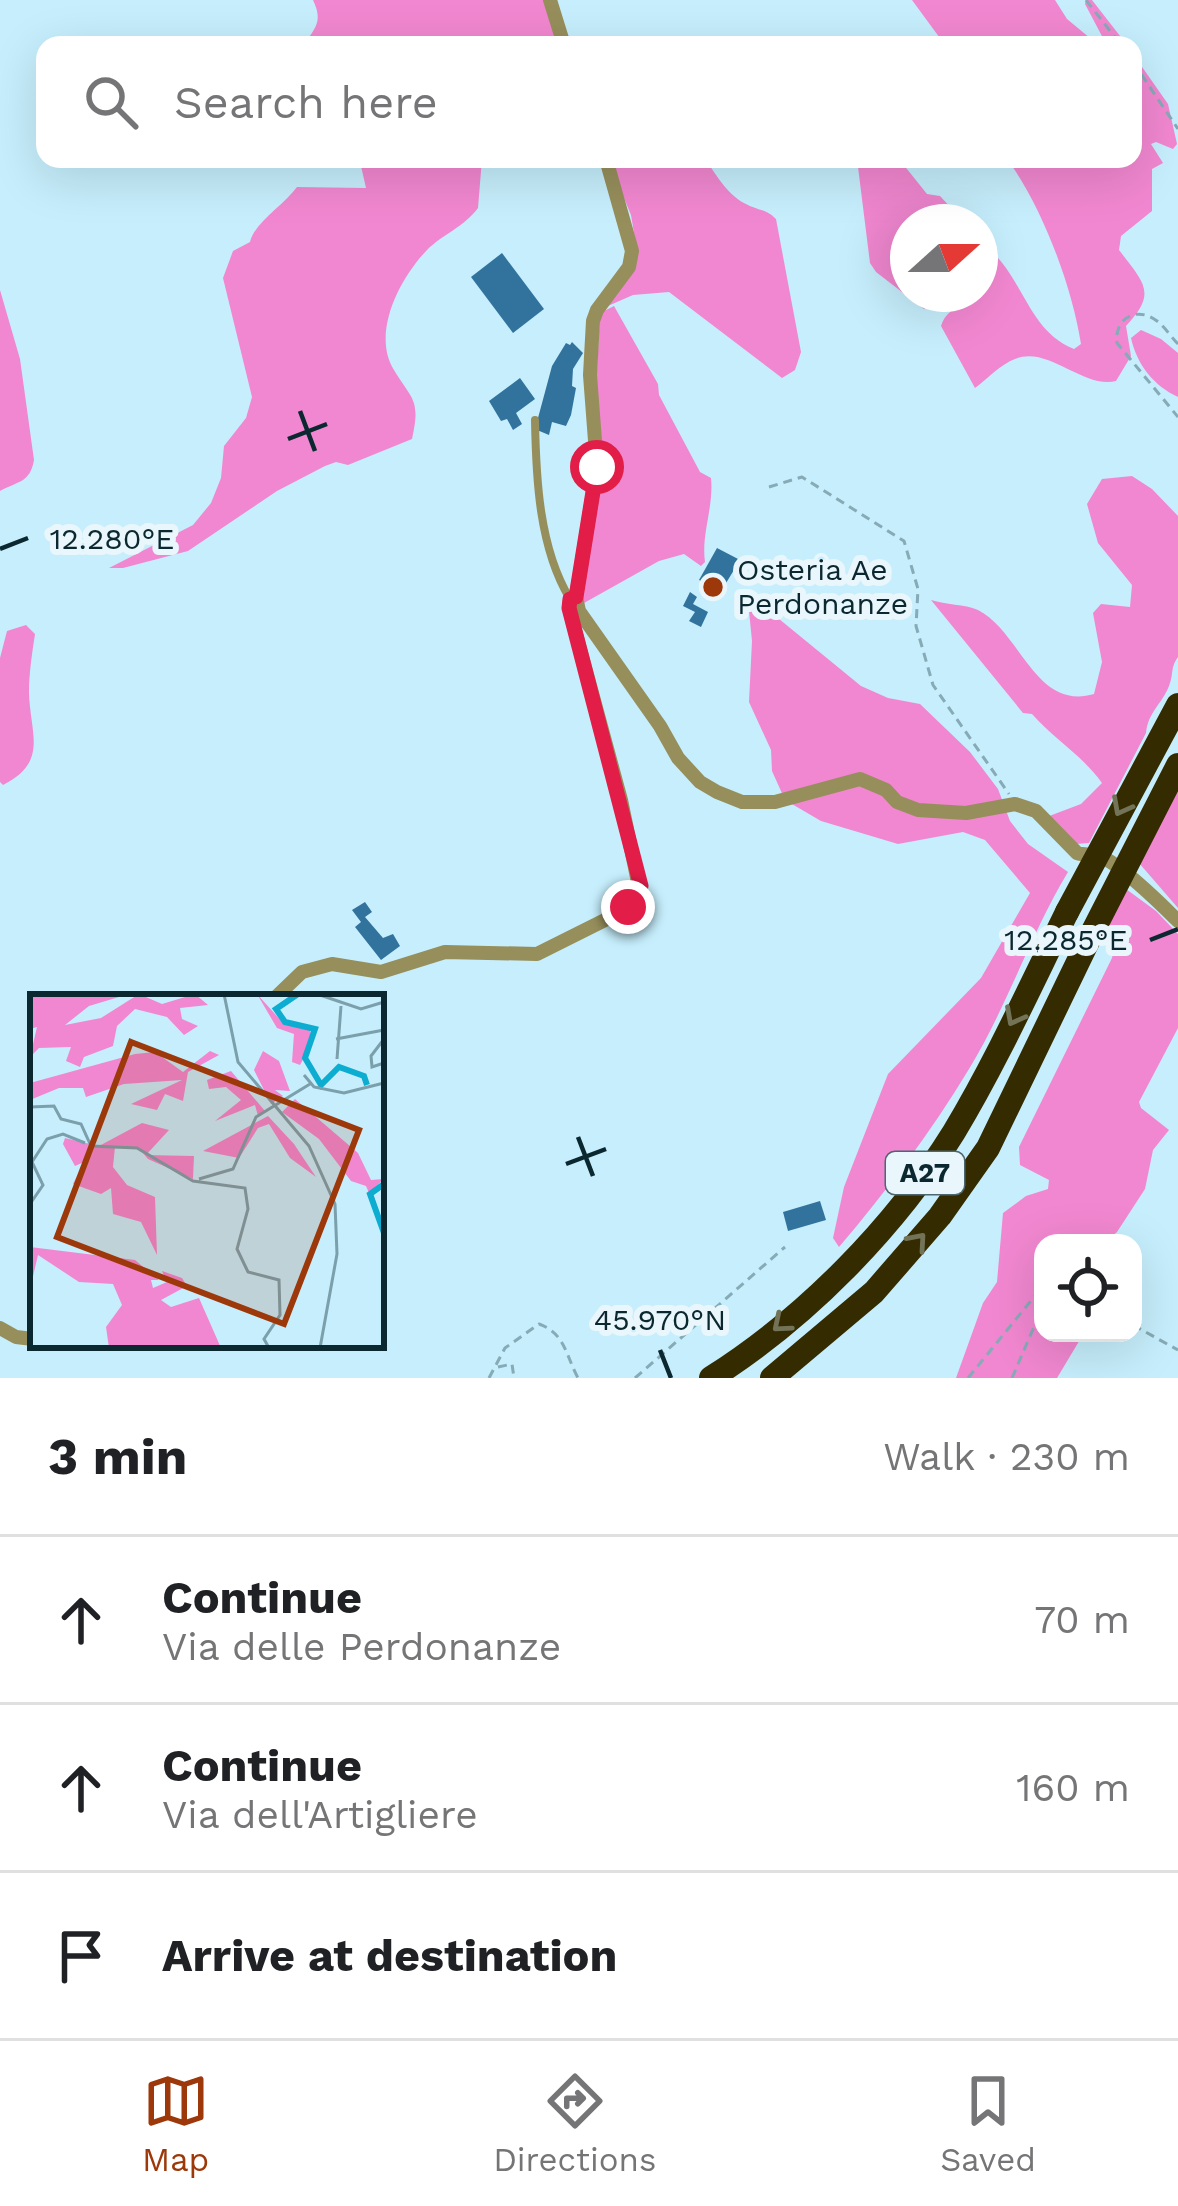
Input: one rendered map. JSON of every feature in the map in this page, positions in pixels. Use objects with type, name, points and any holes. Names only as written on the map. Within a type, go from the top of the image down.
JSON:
[{"type":"highway","name":"A27","points":[[711,1378],[777,1329],[910,1196],[954,1131],[1140,769],[1178,705]]},
{"type":"highway","name":"A27","points":[[772,1378],[874,1292],[940,1216],[988,1148],[1178,765]]},
{"type":"street","points":[[550,0],[561,36]]},
{"type":"street","points":[[279,994],[302,971],[332,964],[380,972],[445,952],[537,954],[623,911],[634,902],[641,886],[569,608],[597,467],[590,375],[593,321],[629,267],[632,251],[609,168]]},
{"type":"street","points":[[573,598],[678,758],[700,782],[717,792],[742,802],[775,802],[860,779],[918,810],[966,813],[1015,804],[1036,811],[1076,853],[1098,855],[1122,867],[1130,881],[1178,921]]},
{"type":"street","points":[[0,1328],[30,1339]]},
{"type":"lane","points":[[535,420],[537,488],[558,570],[573,598]]},
{"type":"path","points":[[1086,0],[1114,36]]},
{"type":"path","points":[[1142,75],[1178,129]]},
{"type":"path","points":[[1178,344],[1157,321],[1142,314],[1120,321],[1115,330],[1117,343],[1178,417]]},
{"type":"path","points":[[770,487],[802,477],[904,541],[918,589],[916,626],[921,652],[934,685],[1015,804]]},
{"type":"path","points":[[634,1378],[785,1247]]},
{"type":"path","points":[[968,1378],[1034,1297]]},
{"type":"path","points":[[489,1378],[505,1348],[539,1324],[554,1329],[563,1341],[578,1378]]},
{"type":"path","points":[[1012,1378],[1034,1327]]},
{"type":"path","points":[[1142,1330],[1178,1349]]},
{"type":"path","points":[[494,1370],[512,1364],[514,1378]]},
{"type":"shaded area","points":[[313,0],[549,0],[561,36],[310,36],[317,14]]},
{"type":"shaded area","points":[[912,0],[1055,0],[1067,19],[1088,36],[938,36]]},
{"type":"shaded area","points":[[1092,0],[1120,36],[1102,36],[1085,4]]},
{"type":"shaded area","points":[[1142,67],[1168,104],[1177,144],[1173,149],[1151,144],[1163,163],[1152,169],[1152,211],[1121,236],[1119,250],[1141,280],[1144,296],[1126,326],[1131,356],[1116,381],[1091,379],[1027,356],[1005,364],[975,388],[941,326],[951,312],[998,312],[998,259],[1051,334],[1074,349],[1081,344],[1054,247],[1013,168],[1142,168]]},
{"type":"shaded area","points":[[361,168],[481,168],[478,208],[417,262],[387,323],[388,355],[415,408],[412,439],[348,465],[325,466],[277,491],[188,551],[109,568],[193,525],[211,503],[221,478],[224,446],[246,418],[252,397],[223,278],[233,251],[250,242],[257,228],[297,187],[366,188]]},
{"type":"shaded area","points":[[612,168],[712,168],[735,197],[776,219],[801,352],[795,370],[782,378],[669,292],[633,295],[601,309],[636,245],[631,215]]},
{"type":"shaded area","points":[[858,168],[906,168],[927,194],[940,196],[947,204],[890,204],[890,283],[870,263]]},
{"type":"shaded area","points":[[0,290],[20,359],[34,460],[26,477],[0,491]]},
{"type":"shaded area","points":[[614,306],[700,472],[711,478],[705,562],[701,566],[684,554],[659,561],[584,603],[580,591],[589,521],[600,313]]},
{"type":"shaded area","points":[[1141,330],[1178,353],[1178,397],[1142,366],[1131,338]]},
{"type":"shaded area","points":[[1132,476],[1178,516],[1178,657],[1166,692],[1089,843],[1075,844],[1044,818],[1081,804],[1102,783],[1032,714],[1023,713],[931,600],[978,610],[1057,691],[1074,696],[1094,694],[1102,662],[1093,613],[1101,604],[1130,607],[1132,585],[1098,543],[1087,504],[1102,479]]},
{"type":"shaded area","points":[[748,601],[762,605],[861,686],[920,704],[970,752],[998,789],[1010,821],[1028,844],[1068,872],[969,1069],[907,1161],[839,1247],[833,1238],[844,1187],[888,1074],[981,978],[1030,893],[985,840],[963,832],[898,844],[821,821],[785,800],[772,771],[771,750],[749,702],[752,641]]},
{"type":"shaded area","points":[[26,625],[35,634],[29,693],[34,745],[27,767],[3,785],[0,658],[7,631]]},
{"type":"shaded area","points":[[1178,786],[1178,908],[1139,863]]},
{"type":"shaded area","points":[[1126,889],[1178,934],[1178,1028],[1139,1102],[1169,1130],[1153,1150],[1145,1189],[1115,1234],[1034,1234],[1034,1342],[1079,1342],[1057,1378],[956,1378],[983,1303],[997,1282],[1003,1213],[1026,1196],[1048,1189],[1049,1180],[1020,1165],[1019,1147],[1112,958],[1117,935],[1109,925]]},
{"type":"building","points":[[502,253],[544,309],[513,333],[471,277]]},
{"type":"building","points":[[572,342],[583,353],[573,369],[572,386],[576,388],[571,415],[566,426],[552,422],[549,435],[537,430],[538,418],[552,366],[566,343]]},
{"type":"building","points":[[520,378],[535,399],[516,413],[522,424],[513,430],[489,401]]},
{"type":"building","points":[[717,548],[740,560],[717,598],[702,589],[705,583],[699,580]]},
{"type":"building","points":[[690,592],[697,597],[693,604],[708,612],[701,627],[689,621],[695,612],[683,606]]},
{"type":"building","points":[[365,902],[372,912],[365,917],[383,938],[393,934],[400,946],[381,960],[355,927],[361,922],[352,910]]},
{"type":"building","points":[[820,1201],[826,1220],[788,1231],[783,1212]]},
{"type":"place","name":"Osteria Ae Perdonanze","points":[[713,587]]},
{"type":"route","points":[[597,467],[576,597],[570,599],[569,608],[641,886],[628,907]]}]
